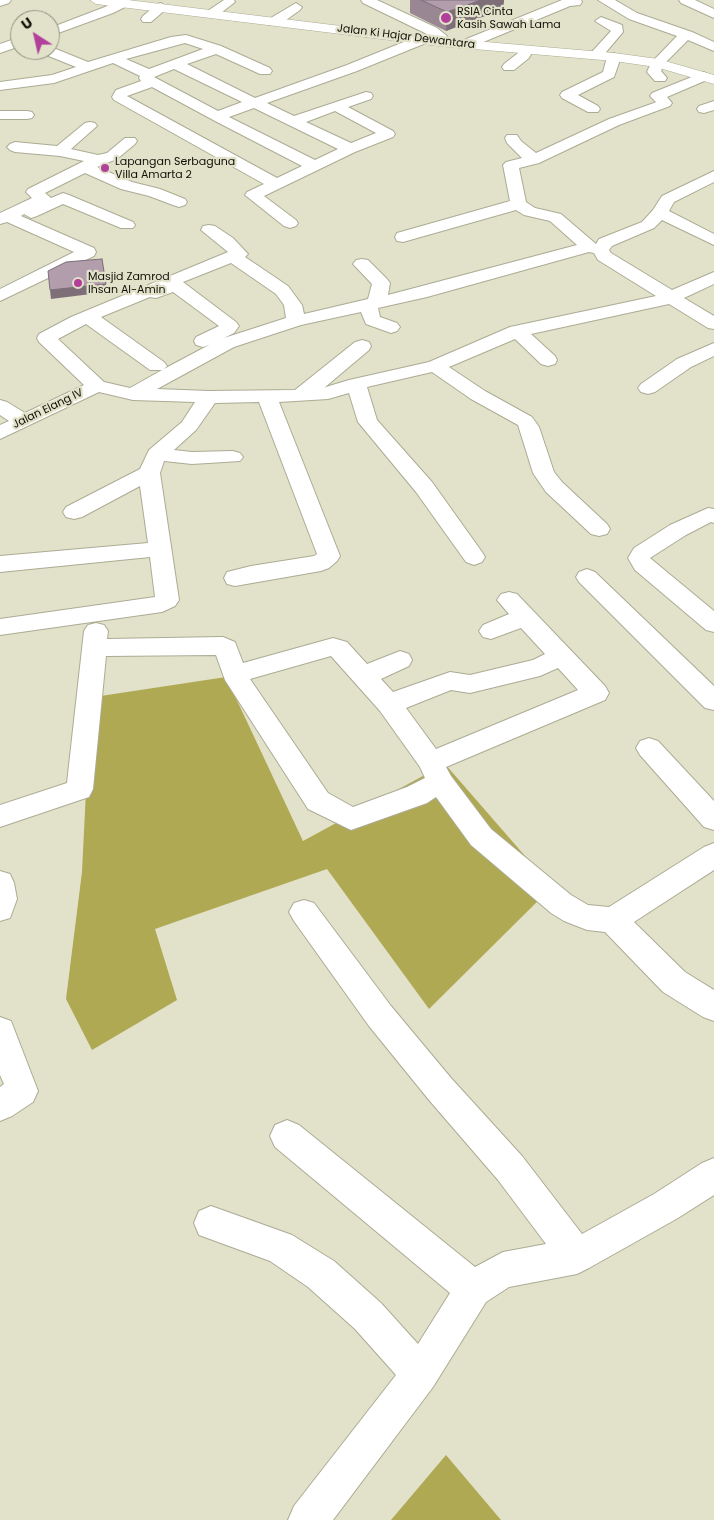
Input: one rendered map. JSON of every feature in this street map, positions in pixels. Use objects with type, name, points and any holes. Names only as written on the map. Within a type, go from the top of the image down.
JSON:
[{"type":"main road","name":"Jalan Ki Hajar Dewantara","points":[[96,0],[162,4],[213,13],[249,16],[274,22],[526,50],[614,57],[658,63],[709,78]]},
{"type":"street","points":[[0,2],[5,0]]},
{"type":"street","points":[[367,0],[440,40]]},
{"type":"street","points":[[604,0],[619,6],[633,16],[687,35],[714,47]]},
{"type":"street","points":[[685,0],[714,14]]},
{"type":"street","points":[[60,29],[80,22],[123,2]]},
{"type":"street","points":[[213,13],[229,2]]},
{"type":"street","points":[[146,19],[162,4]]},
{"type":"street","points":[[274,22],[296,7]]},
{"type":"street","points":[[182,134],[254,102],[327,76],[440,40],[523,20]]},
{"type":"street","points":[[596,55],[617,32],[617,28],[601,21]]},
{"type":"street","points":[[660,78],[654,72],[658,63],[677,42],[687,35]]},
{"type":"street","points":[[2,86],[54,79],[114,58],[180,39],[189,39],[270,70],[223,86]]},
{"type":"street","points":[[216,49],[175,64],[121,93],[119,97],[182,134],[276,184]]},
{"type":"street","points":[[509,68],[524,55],[526,50]]},
{"type":"street","points":[[60,56],[88,67]]},
{"type":"street","points":[[592,109],[567,95],[609,74],[614,57]]},
{"type":"street","points":[[114,58],[219,118],[315,166]]},
{"type":"street","points":[[175,64],[350,149]]},
{"type":"street","points":[[291,76],[306,84]]},
{"type":"street","points":[[294,122],[366,96],[327,76]]},
{"type":"street","points":[[709,78],[657,96],[664,103],[659,106],[614,122],[534,160],[511,165],[518,204],[530,212],[555,217],[604,256],[714,324]]},
{"type":"street","points":[[290,223],[253,195],[350,149],[389,133],[336,106]]},
{"type":"street","points":[[0,115],[28,115]]},
{"type":"street","points":[[60,151],[90,126]]},
{"type":"street","points":[[512,138],[514,143],[534,160]]},
{"type":"street","points":[[8,218],[44,200],[34,192],[112,156],[130,141]]},
{"type":"street","points":[[15,147],[60,151],[92,164],[127,186],[154,192],[179,202]]},
{"type":"street","points":[[125,392],[222,345],[296,321],[421,293],[595,248],[648,225],[660,214],[668,199],[714,176]]},
{"type":"street","points":[[8,218],[63,198],[126,225]]},
{"type":"street","points":[[403,237],[518,204]]},
{"type":"street","points":[[660,214],[714,240]]},
{"type":"street","points":[[0,296],[88,252],[8,218]]},
{"type":"street","points":[[209,230],[227,242],[239,254],[78,321],[46,338],[96,386],[125,392],[209,397],[299,396],[328,393],[356,384],[434,366],[517,331],[670,298],[714,277]]},
{"type":"street","points":[[234,257],[282,290],[293,305],[296,321]]},
{"type":"street","points":[[362,264],[381,283],[379,296],[371,303]]},
{"type":"street","points":[[125,392],[164,362],[228,329],[230,326],[175,285],[108,315],[164,362]]},
{"type":"street","points":[[371,303],[372,320],[391,327]]},
{"type":"street","points":[[517,331],[548,360]]},
{"type":"street","points":[[299,396],[322,380],[362,346]]},
{"type":"street","points":[[648,388],[672,370],[714,349]]},
{"type":"street","points":[[434,366],[478,396],[525,421],[529,427],[544,473],[554,488],[598,529]]},
{"type":"street","points":[[356,384],[368,422],[412,472],[474,557]]},
{"type":"street","name":"Jalan Elang IV","points":[[0,433],[96,386]]},
{"type":"street","points":[[235,578],[321,563],[329,556],[306,501],[267,396]]},
{"type":"street","points":[[74,512],[152,464],[189,426],[209,397]]},
{"type":"street","points":[[0,406],[23,421]]},
{"type":"street","points":[[152,464],[192,458],[233,457]]},
{"type":"street","points":[[0,627],[162,604],[167,600],[159,549],[152,464]]},
{"type":"street","points":[[714,516],[708,515],[678,530],[642,553],[639,558],[643,565],[714,624]]},
{"type":"street","points":[[0,564],[159,549]]},
{"type":"street","points":[[587,577],[714,701]]},
{"type":"street","points":[[94,648],[223,646],[226,648],[234,674],[318,801],[354,819],[417,795],[436,772],[596,693],[517,608],[491,631]]},
{"type":"street","points":[[0,816],[80,789],[98,613]]},
{"type":"street","points":[[234,674],[336,647],[389,704],[481,836],[561,904],[587,917],[613,920],[674,982],[714,1007]]},
{"type":"street","points":[[389,704],[450,681],[470,684],[484,681],[540,667],[561,656]]},
{"type":"street","points":[[363,676],[400,660]]},
{"type":"street","points":[[649,748],[714,819]]},
{"type":"street","points":[[613,920],[714,856]]},
{"type":"street","points":[[0,883],[3,899],[0,909]]},
{"type":"street","points":[[304,912],[380,1016],[452,1103],[510,1168],[577,1256]]},
{"type":"street","points":[[0,1031],[22,1092],[0,1105]]},
{"type":"street","points":[[287,1136],[473,1289]]},
{"type":"street","points":[[308,1520],[420,1374],[473,1289],[503,1270],[577,1256],[666,1206],[714,1174]]},
{"type":"street","points":[[211,1223],[280,1246],[321,1274],[368,1316],[420,1374]]},
{"type":"shaded area","points":[[226,677],[303,841],[445,764],[552,887],[429,1009],[327,869],[155,929],[177,1000],[92,1050],[66,999],[82,872],[88,750],[94,697]]},
{"type":"shaded area","points":[[446,1455],[501,1520],[391,1520]]},
{"type":"building","points":[[421,0],[481,0],[447,12]]},
{"type":"building","name":"Masjid Zamrod Ihsan Al-Amin","points":[[102,259],[106,284],[50,290],[48,271],[66,262]]},
{"type":"place","name":"RSIA Cinta Kasih Sawah Lama","points":[[446,18]]},
{"type":"place","name":"Lapangan Serbaguna Villa Amarta 2","points":[[105,168]]},
{"type":"place","name":"Masjid Zamrod Ihsan Al-Amin","points":[[78,283]]}]
